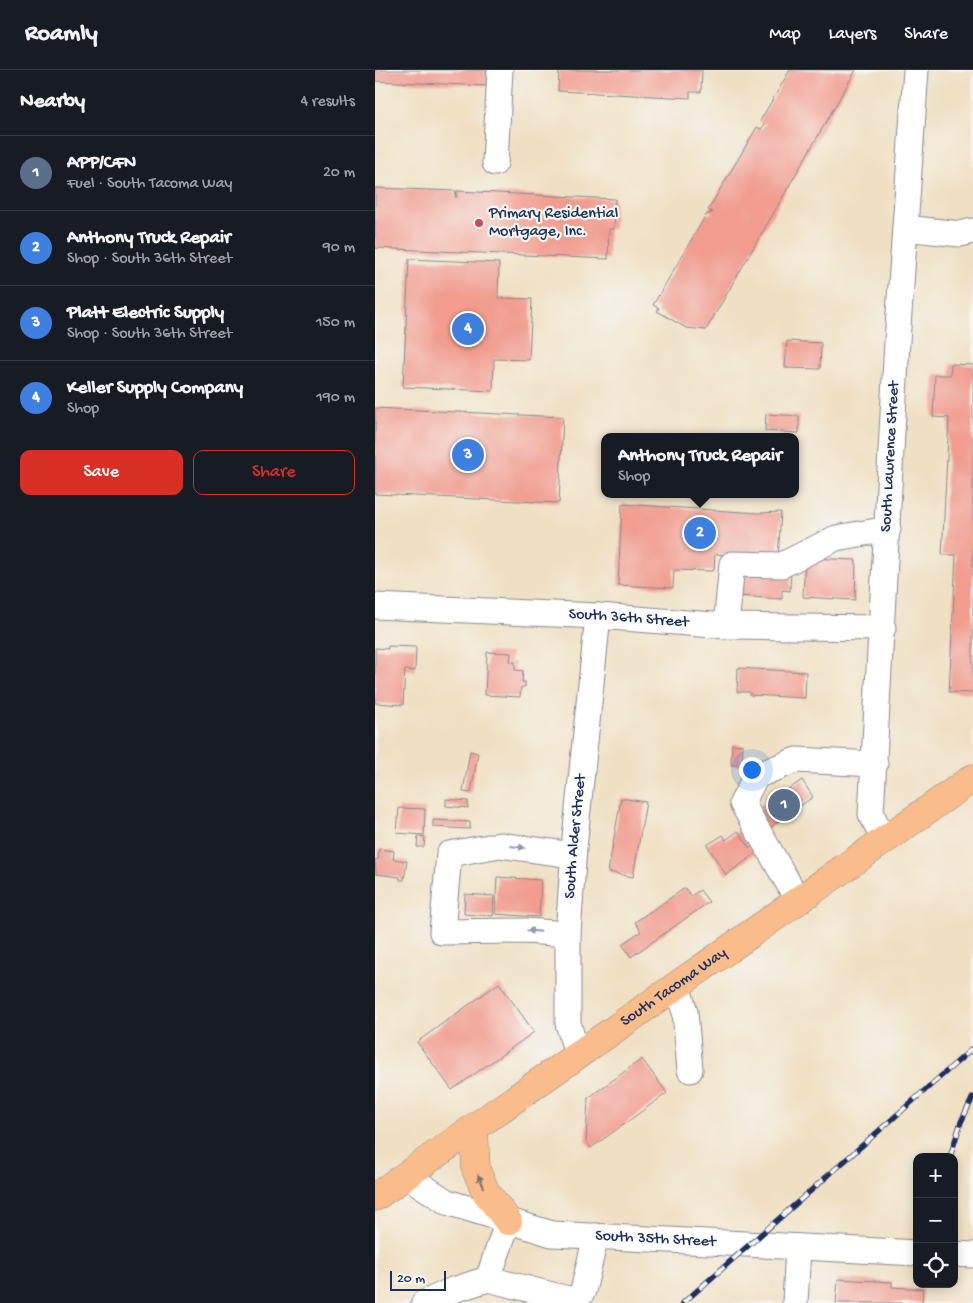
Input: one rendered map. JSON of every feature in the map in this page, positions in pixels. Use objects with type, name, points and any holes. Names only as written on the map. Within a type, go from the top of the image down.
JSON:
[{"type":"main road","name":"South Tacoma Way","points":[[375,1197],[973,778]]},
{"type":"main road","points":[[473,1128],[476,1170],[486,1192],[508,1221]]},
{"type":"street","points":[[495,163],[500,70]]},
{"type":"street","name":"South Lawrence Street","points":[[884,840],[871,814],[916,70]]},
{"type":"street","points":[[905,228],[960,234],[973,231]]},
{"type":"street","points":[[726,626],[732,564],[782,565],[836,538],[888,530]]},
{"type":"street","name":"South 36th Street","points":[[375,606],[598,616],[726,626],[883,628]]},
{"type":"street","name":"South Alder Street","points":[[577,1056],[568,1023],[567,934],[573,855],[598,616]]},
{"type":"street","points":[[798,900],[742,803],[756,776],[796,760],[875,764]]},
{"type":"street","points":[[567,934],[500,930],[442,932],[449,854],[500,845],[573,855]]},
{"type":"street","points":[[677,985],[685,1012],[690,1070]]},
{"type":"street","name":"South 35th Street","points":[[407,1176],[447,1202],[552,1234],[913,1252]]},
{"type":"street","points":[[488,1279],[508,1221]]},
{"type":"street","points":[[424,1303],[453,1290],[488,1279],[567,1298],[579,1298],[583,1291],[596,1236]]},
{"type":"street","points":[[795,1303],[798,1247]]},
{"type":"street","points":[[958,1254],[973,1256]]},
{"type":"building","points":[[375,70],[490,70],[489,86],[375,81]]},
{"type":"building","points":[[559,70],[702,70],[701,92],[690,92],[690,98],[558,91]]},
{"type":"building","points":[[790,70],[856,70],[706,330],[686,328],[657,311],[659,308],[653,305],[706,215],[713,212],[708,210],[757,127],[761,129],[765,124],[760,121]]},
{"type":"building","points":[[375,188],[456,191],[455,197],[457,197],[457,191],[615,199],[614,229],[609,229],[608,259],[375,248]]},
{"type":"building","points":[[409,259],[499,263],[498,298],[532,299],[529,360],[494,359],[493,391],[403,387]]},
{"type":"building","points":[[787,341],[821,343],[820,369],[785,368]]},
{"type":"building","points":[[951,364],[973,365],[973,693],[949,692],[956,555],[942,555],[949,418],[933,417],[935,375],[950,375]]},
{"type":"building","points":[[375,408],[563,417],[559,503],[375,494]]},
{"type":"building","points":[[766,414],[799,416],[799,433],[765,431]]},
{"type":"building","points":[[622,504],[758,513],[781,512],[778,558],[715,554],[714,570],[674,570],[673,588],[618,585]]},
{"type":"building","points":[[805,558],[856,560],[855,600],[803,597]]},
{"type":"building","points":[[738,568],[791,571],[790,591],[782,590],[782,599],[736,596]]},
{"type":"building","points":[[388,646],[416,647],[415,671],[405,670],[403,705],[375,703],[375,648],[388,649]]},
{"type":"building","points":[[487,652],[511,653],[510,662],[515,662],[515,670],[523,671],[522,682],[525,682],[525,687],[521,687],[520,697],[485,695]]},
{"type":"building","points":[[738,668],[806,672],[805,698],[750,695],[750,692],[737,692]]},
{"type":"building","points":[[732,744],[743,745],[742,765],[731,765]]},
{"type":"building","points":[[470,751],[478,753],[471,793],[463,792]]},
{"type":"building","points":[[802,780],[813,797],[767,830],[755,813]]},
{"type":"building","points":[[621,798],[646,802],[633,877],[608,872]]},
{"type":"building","points":[[446,799],[468,801],[468,808],[446,806]]},
{"type":"building","points":[[399,808],[425,809],[424,835],[397,833]]},
{"type":"building","points":[[433,820],[470,822],[470,829],[433,827]]},
{"type":"building","points":[[738,831],[750,848],[758,843],[762,849],[726,875],[707,845],[723,835],[726,840]]},
{"type":"building","points":[[418,836],[425,837],[424,847],[417,847]]},
{"type":"building","points":[[379,849],[394,851],[393,859],[407,861],[404,880],[400,880],[400,877],[376,874],[375,859],[378,860]]},
{"type":"building","points":[[497,877],[541,880],[539,917],[495,914]]},
{"type":"building","points":[[685,888],[691,896],[700,890],[709,902],[631,957],[622,944],[641,931],[635,922]]},
{"type":"building","points":[[465,894],[494,896],[493,916],[464,914]]},
{"type":"building","points":[[499,983],[534,1032],[452,1090],[417,1042]]},
{"type":"building","points":[[642,1059],[667,1093],[591,1148],[586,1141],[588,1098]]},
{"type":"building","points":[[838,1279],[892,1282],[892,1287],[923,1289],[922,1303],[836,1303]]},
{"type":"railway","points":[[683,1303],[973,1048]]},
{"type":"railway","points":[[951,1153],[961,1122],[973,1097]]},
{"type":"place","name":"Primary Residential Mortgage, Inc.","points":[[479,223]]},
{"type":"place","name":"Keller Supply Company","points":[[468,329]]},
{"type":"place","name":"Platt Electric Supply","points":[[468,455]]},
{"type":"place","name":"Anthony Truck Repair","points":[[700,533]]},
{"type":"place","name":"APP/CFN","points":[[784,805]]}]
